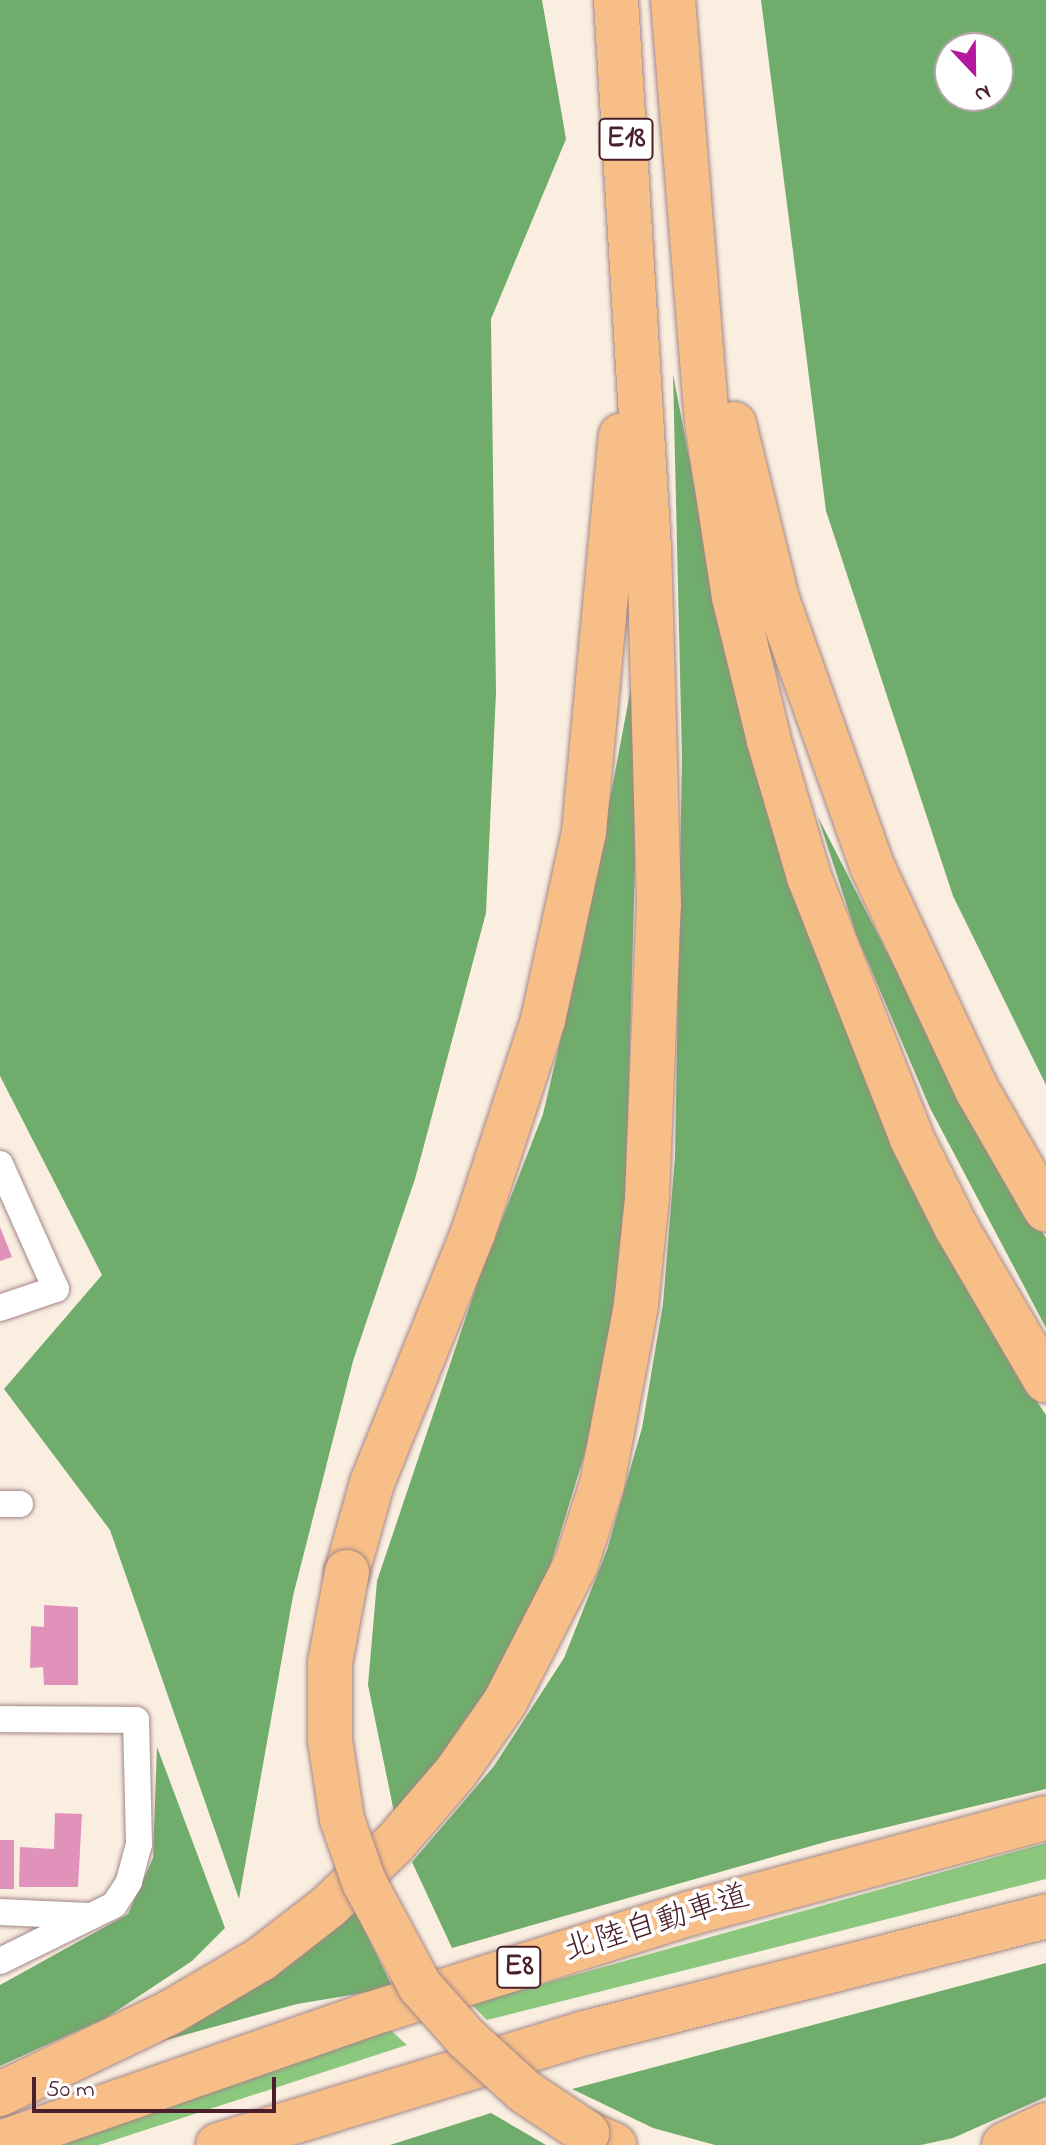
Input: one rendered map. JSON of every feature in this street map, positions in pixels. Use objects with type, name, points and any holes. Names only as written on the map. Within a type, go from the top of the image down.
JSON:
[{"type":"highway","name":"E18","points":[[616,0],[636,278]]},
{"type":"highway","name":"E18","points":[[673,0],[688,166]]},
{"type":"highway","points":[[688,166],[738,448],[777,599],[820,729],[925,987],[1046,1210]]},
{"type":"highway","points":[[688,166],[707,423],[734,597],[809,877],[912,1139],[971,1253],[1046,1381]]},
{"type":"highway","points":[[601,2139],[524,2091],[466,2038],[420,1986],[364,1882],[342,1819],[330,1740],[330,1663],[347,1572],[372,1483],[473,1233],[543,1020],[584,832],[636,278]]},
{"type":"highway","points":[[0,2094],[171,2012],[261,1959],[328,1907],[395,1843],[456,1772],[512,1690],[576,1564],[623,1397],[648,1166],[659,905],[636,278]]},
{"type":"highway","name":"北陸自動車道","points":[[0,2143],[367,2015],[691,1913],[1046,1818]]},
{"type":"highway","points":[[218,2145],[581,2034],[872,1956],[1046,1916]]},
{"type":"highway","points":[[1004,2145],[1046,2125]]},
{"type":"street","points":[[0,1164],[56,1289],[0,1308]]},
{"type":"street","points":[[0,1719],[136,1720],[139,1844],[129,1882],[114,1905],[0,1961]]},
{"type":"street","points":[[0,1912],[93,1916]]},
{"type":"green space","points":[[0,0],[542,0],[566,139],[491,319],[496,692],[486,913],[415,1179],[353,1361],[293,1596],[239,1899],[110,1530],[4,1389],[102,1275],[0,1076]]},
{"type":"green space","points":[[761,0],[1046,0],[1046,1085],[953,896],[826,511]]},
{"type":"green space","points":[[673,374],[732,682],[816,953],[1020,1376],[1046,1415],[1046,1789],[829,1841],[452,1948],[412,1862],[494,1766],[564,1658],[607,1550],[642,1428],[663,1304],[675,1156],[682,757]]},
{"type":"green space","points":[[633,677],[635,864],[625,1230],[596,1417],[549,1570],[501,1670],[428,1780],[395,1817],[368,1685],[377,1581],[478,1281],[543,1114],[581,952]]},
{"type":"green space","points":[[818,817],[980,1134],[1046,1238],[1046,1328],[930,1108],[856,934]]},
{"type":"green space","points":[[157,1747],[225,1928],[192,1961],[106,2018],[0,2066],[0,1985],[128,1914],[153,1858]]},
{"type":"green space","points":[[1046,1843],[1046,1879],[487,2020],[471,2004]]},
{"type":"green space","points":[[354,1909],[393,1988],[297,2004],[159,2042]]},
{"type":"green space","points":[[1046,1963],[1046,2097],[953,2138],[921,2145],[715,2145],[653,2128],[572,2089]]},
{"type":"green space","points":[[384,2024],[407,2045],[99,2145],[57,2145]]},
{"type":"green space","points":[[491,2113],[546,2145],[390,2145]]},
{"type":"building","points":[[0,1227],[12,1257],[0,1261]]},
{"type":"building","points":[[44,1605],[78,1607],[78,1685],[44,1685],[43,1667],[30,1668],[31,1626],[44,1627]]},
{"type":"building","points":[[55,1813],[82,1814],[78,1887],[19,1887],[20,1847],[54,1849]]},
{"type":"building","points":[[0,1840],[14,1840],[14,1889],[0,1889]]}]
